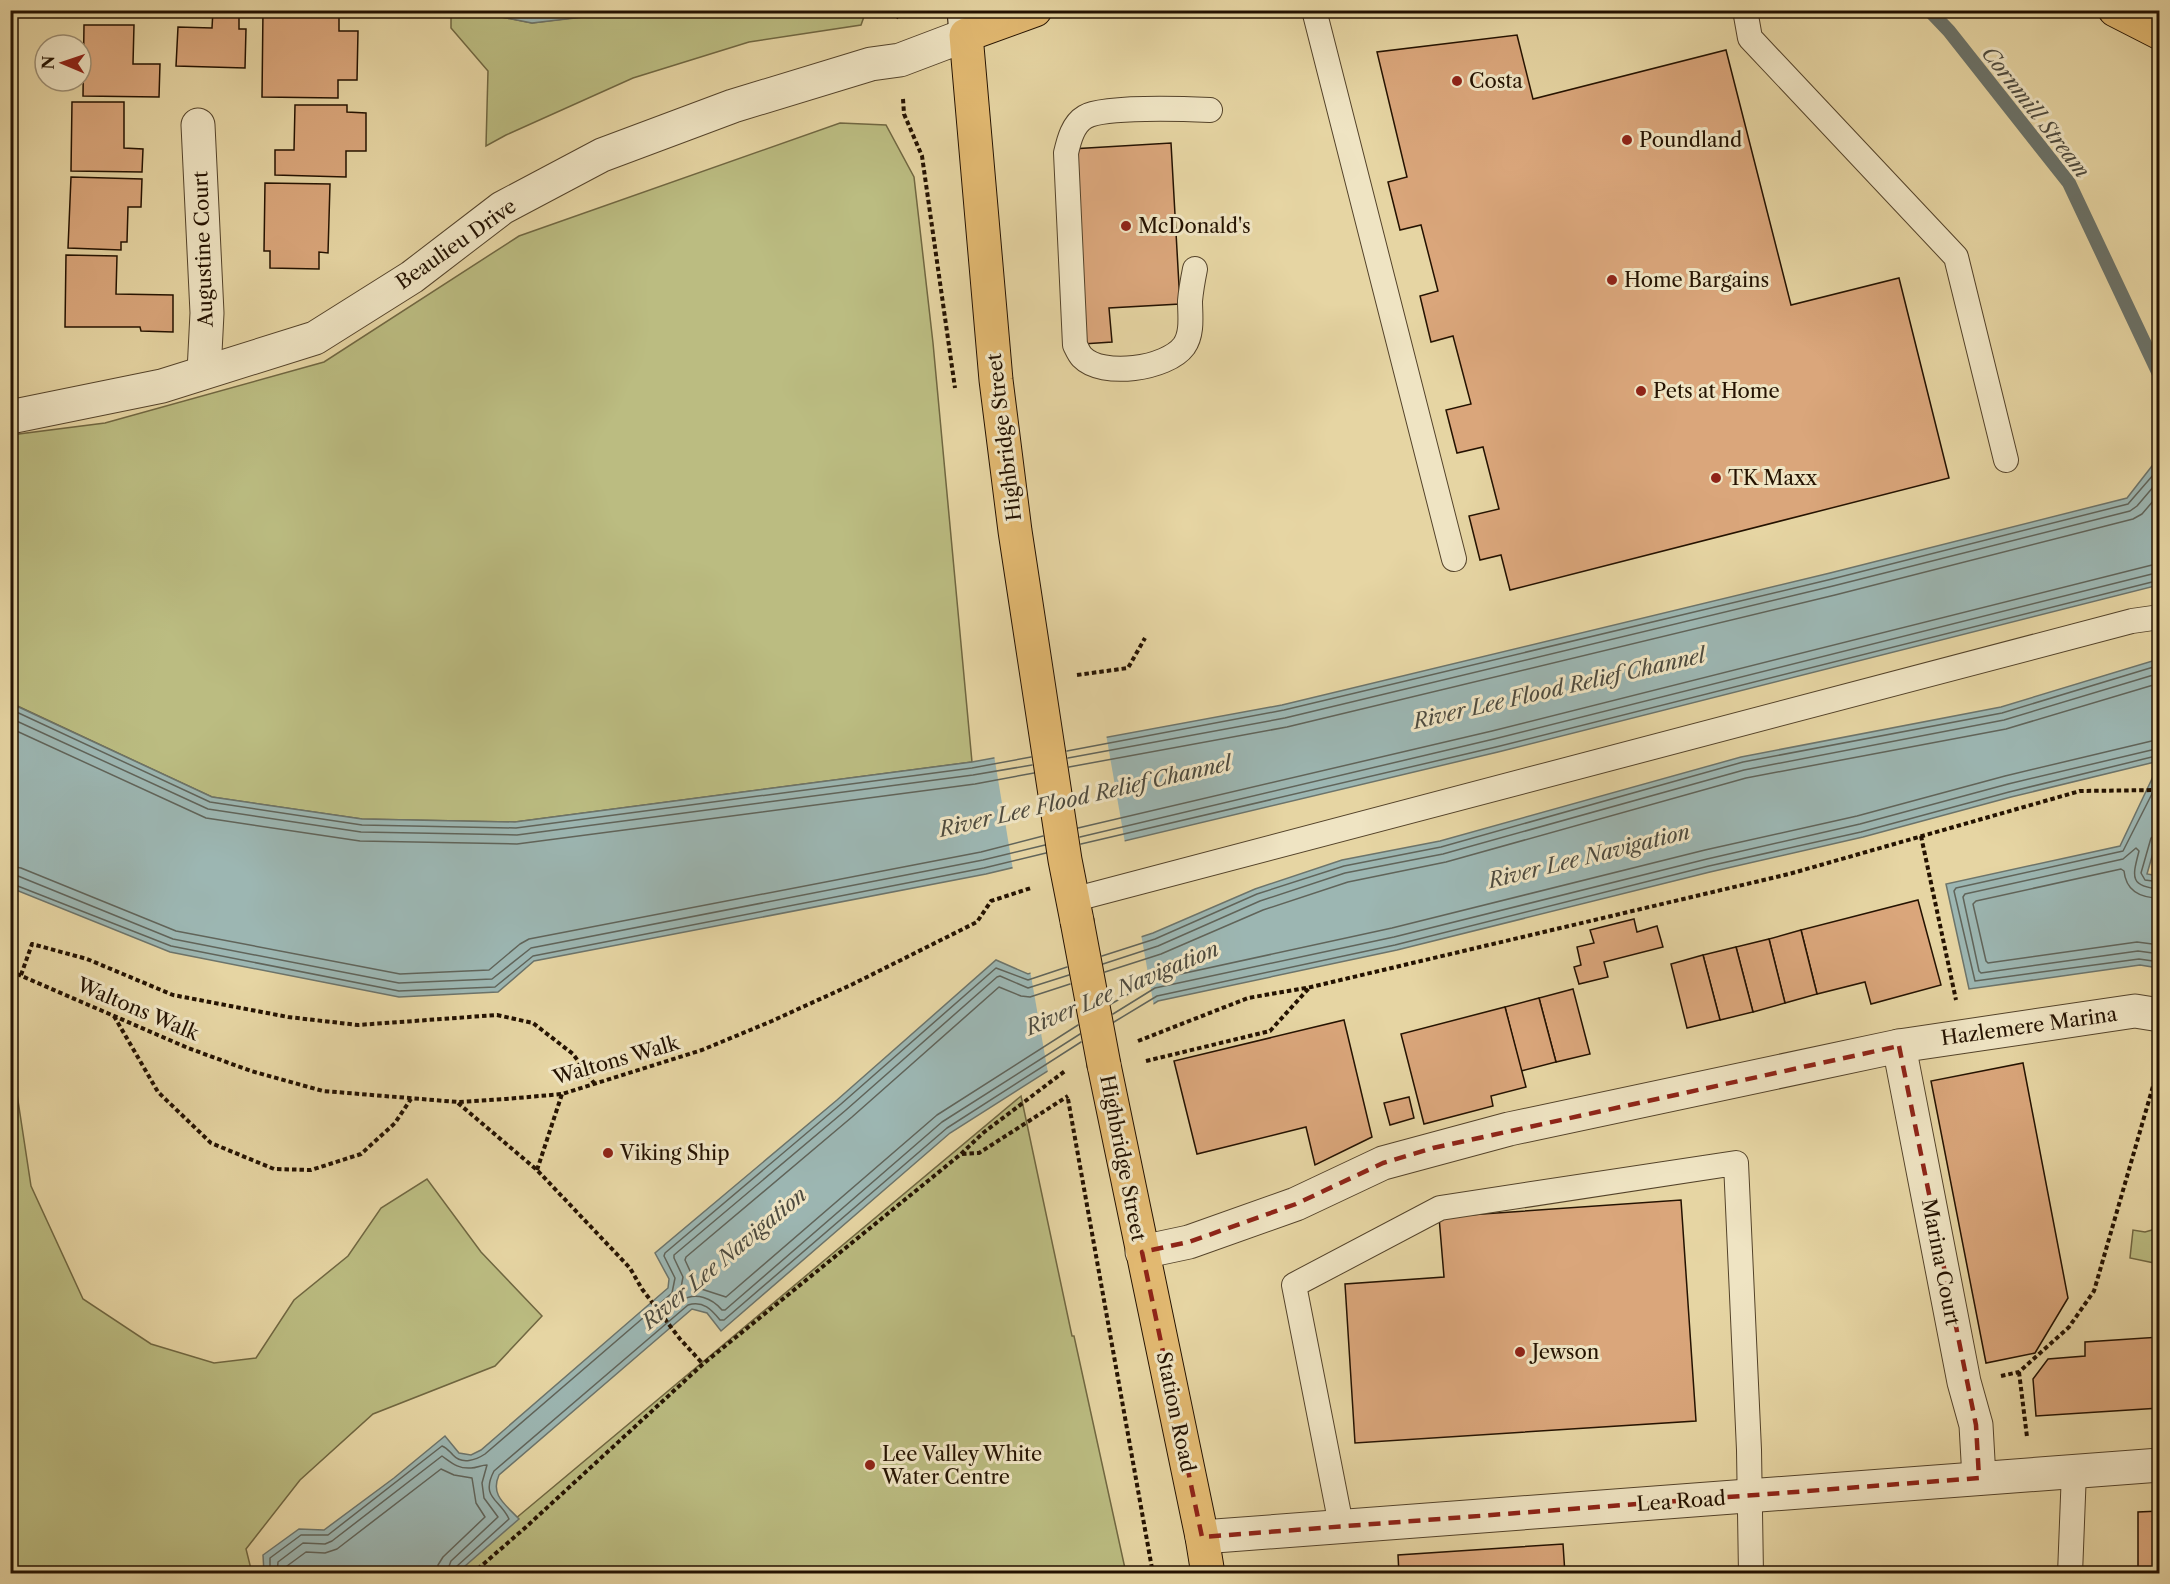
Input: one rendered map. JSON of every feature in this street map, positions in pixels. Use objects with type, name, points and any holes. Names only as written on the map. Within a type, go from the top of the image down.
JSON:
[{"type":"main road","points":[[965,23],[1035,10]]},
{"type":"main road","name":"Highbridge Street","points":[[965,23],[996,380],[1015,531],[1065,860],[1142,1252]]},
{"type":"main road","name":"Station Road","points":[[1142,1252],[1208,1574]]},
{"type":"street","name":"Beaulieu Drive","points":[[10,417],[162,386],[315,338],[412,277],[502,208],[602,155],[732,106],[872,63],[900,60],[965,23]]},
{"type":"street","name":"Augustine Court","points":[[198,125],[207,313],[204,372]]},
{"type":"street","name":"Hazlemere Marina","points":[[1142,1252],[1189,1242],[1296,1204],[1383,1163],[1509,1129],[1899,1046],[2135,1011],[2160,1015]]},
{"type":"street","name":"Marina Court","points":[[1899,1046],[1964,1382],[1976,1425],[1979,1478]]},
{"type":"street","name":"Lea Road","points":[[1202,1537],[2160,1465]]},
{"type":"lane","points":[[1314,10],[1454,559]]},
{"type":"lane","points":[[1745,10],[1750,38],[1956,257],[2006,460]]},
{"type":"lane","points":[[1195,269],[1190,300],[1191,326],[1184,346],[1169,358],[1133,368],[1112,369],[1099,366],[1081,356],[1075,345],[1066,153],[1072,132],[1085,116],[1106,111],[1209,110]]},
{"type":"lane","points":[[1074,911],[2133,621],[2160,617]]},
{"type":"lane","points":[[1341,1525],[1294,1286],[1440,1208],[1736,1163],[1750,1496],[1751,1574]]},
{"type":"lane","points":[[2070,1574],[2074,1471]]},
{"type":"path","points":[[894,20],[902,10]]},
{"type":"path","points":[[1074,676],[1128,668],[1145,638]]},
{"type":"path","points":[[1146,1061],[1270,1031],[1311,987],[1789,874],[2080,791],[2160,790]]},
{"type":"path","points":[[1921,836],[1964,1036]]},
{"type":"path","name":"Waltons Walk","points":[[10,971],[188,1048],[251,1071],[324,1091],[458,1102],[562,1094],[702,1050],[772,1021],[978,922],[991,901],[1032,888]]},
{"type":"path","points":[[21,975],[32,944],[87,959],[173,995],[288,1017],[358,1025],[497,1015],[533,1023],[573,1054],[594,1083]]},
{"type":"path","points":[[113,1015],[158,1092],[211,1143],[274,1169],[312,1170],[361,1154],[395,1123],[411,1099]]},
{"type":"path","points":[[2007,1375],[2019,1372],[2069,1327],[2094,1291],[2160,1062]]},
{"type":"path","points":[[1066,1089],[1153,1574]]},
{"type":"path","points":[[537,1170],[562,1094]]},
{"type":"path","points":[[472,1574],[703,1364],[961,1154],[979,1153],[1068,1096]]},
{"type":"path","points":[[458,1102],[537,1170],[630,1268],[642,1289],[680,1339],[703,1364]]},
{"type":"path","points":[[2019,1372],[2032,1474]]},
{"type":"highlighted area","points":[[1899,1046],[1976,1425],[1979,1478],[1202,1537],[1142,1252],[1189,1242],[1296,1204],[1383,1163],[1433,1148]]},
{"type":"green space","points":[[636,10],[866,11],[861,25],[749,42],[633,78],[486,146],[488,71],[451,28],[451,11],[471,11],[532,23]]},
{"type":"green space","points":[[840,123],[886,125],[914,177],[933,343],[972,762],[515,822],[362,819],[212,797],[11,703],[11,435],[105,423],[324,362],[519,236]]},
{"type":"green space","points":[[10,1048],[31,1186],[83,1299],[151,1344],[214,1363],[256,1358],[294,1300],[348,1256],[381,1208],[427,1179],[481,1252],[542,1316],[495,1366],[373,1414],[300,1480],[246,1549],[252,1573],[11,1573]]},
{"type":"green space","name":"Lee Valley White Water Centre","points":[[1021,1096],[1126,1573],[453,1574],[515,1519]]},
{"type":"green space","points":[[2159,1228],[2159,1264],[2130,1258],[2133,1230],[2145,1232]]},
{"type":"water","points":[[471,11],[636,11],[532,23]]},
{"type":"water","name":"River Lee Flood Relief Channel","points":[[2159,457],[2159,585],[1498,752],[986,874],[534,961],[498,992],[399,997],[170,952],[11,888],[10,703],[212,797],[362,819],[515,822],[972,762],[1282,705],[1830,573],[2127,498]]},
{"type":"water","name":"River Lee Navigation","points":[[2159,659],[2159,761],[2011,797],[1863,837],[1710,872],[1397,950],[1158,1001],[950,1133],[721,1331],[707,1313],[692,1309],[499,1475],[496,1488],[500,1499],[519,1519],[457,1573],[264,1573],[263,1555],[299,1529],[324,1530],[394,1478],[445,1436],[459,1453],[471,1455],[481,1450],[668,1288],[669,1279],[655,1253],[837,1100],[996,960],[1028,974],[1153,933],[1255,889],[1342,860],[1440,841],[1741,757],[2001,707]]},
{"type":"water","points":[[2159,764],[2159,832],[2147,874],[2159,876],[2159,968],[2140,965],[1969,989],[1946,884],[2120,846]]},
{"type":"pier","points":[[1106,734],[1125,843],[1013,870],[994,755]]},
{"type":"pier","points":[[1141,934],[1154,1007],[1048,1073],[1030,970]]},
{"type":"building","points":[[213,10],[239,10],[239,29],[246,29],[245,68],[176,66],[178,27],[212,28]]},
{"type":"building","points":[[263,10],[339,10],[339,31],[358,31],[357,80],[338,80],[338,98],[262,97]]},
{"type":"building","points":[[84,25],[134,25],[133,64],[160,64],[159,97],[83,96],[83,93],[93,93],[93,33],[84,33]]},
{"type":"building","points":[[1517,35],[1533,99],[1726,50],[1791,305],[1899,278],[1949,478],[1510,590],[1501,555],[1480,560],[1469,516],[1499,509],[1483,447],[1457,453],[1446,410],[1471,404],[1453,336],[1431,342],[1420,296],[1438,291],[1421,225],[1400,230],[1388,182],[1407,177],[1377,52]]},
{"type":"building","points":[[72,102],[124,102],[124,148],[143,149],[142,172],[71,171]]},
{"type":"building","points":[[295,105],[347,105],[347,112],[366,113],[366,151],[346,151],[346,177],[275,175],[275,150],[294,150]]},
{"type":"building","name":"McDonald's","points":[[1171,143],[1180,304],[1109,308],[1112,342],[1083,344],[1071,149]]},
{"type":"building","points":[[71,177],[142,179],[141,207],[128,207],[127,242],[121,242],[121,250],[68,248]]},
{"type":"building","points":[[265,183],[330,184],[328,253],[319,252],[319,269],[270,268],[270,251],[264,251]]},
{"type":"building","points":[[66,255],[117,256],[116,294],[173,295],[173,332],[141,331],[140,327],[65,327]]},
{"type":"building","points":[[1918,900],[1941,985],[1871,1004],[1865,982],[1817,994],[1801,930]]},
{"type":"building","points":[[1634,919],[1637,932],[1657,926],[1663,947],[1604,962],[1608,977],[1579,984],[1574,967],[1581,965],[1577,947],[1594,943],[1590,930]]},
{"type":"building","points":[[1801,930],[1817,994],[1785,1003],[1769,939]]},
{"type":"building","points":[[1769,939],[1785,1003],[1753,1012],[1736,947]]},
{"type":"building","points":[[1736,947],[1753,1012],[1720,1020],[1703,955]]},
{"type":"building","points":[[1703,955],[1720,1020],[1687,1028],[1671,964]]},
{"type":"building","points":[[1573,989],[1590,1054],[1556,1062],[1539,998]]},
{"type":"building","points":[[1539,998],[1556,1062],[1521,1071],[1505,1007]]},
{"type":"building","points":[[1505,1007],[1526,1087],[1491,1096],[1493,1106],[1424,1124],[1401,1034]]},
{"type":"building","points":[[1344,1020],[1372,1137],[1315,1165],[1306,1127],[1197,1154],[1174,1061]]},
{"type":"building","points":[[2023,1063],[2068,1298],[2035,1353],[1986,1363],[1931,1081]]},
{"type":"building","points":[[1409,1097],[1414,1118],[1390,1125],[1384,1103]]},
{"type":"building","name":"Jewson","points":[[1681,1200],[1696,1421],[1355,1443],[1345,1284],[1444,1277],[1439,1217]]},
{"type":"building","points":[[2160,1337],[2160,1408],[2036,1416],[2033,1379],[2048,1359],[2085,1356],[2085,1342]]},
{"type":"building","points":[[2160,1511],[2160,1574],[2138,1574],[2138,1512]]},
{"type":"building","points":[[1563,1544],[1565,1574],[1399,1574],[1398,1555]]},
{"type":"waterway","name":"Cornmill Stream","points":[[1929,10],[1949,31],[2069,183],[2160,376]]},
{"type":"place","name":"Costa","points":[[1457,81]]},
{"type":"place","name":"Poundland","points":[[1627,140]]},
{"type":"place","name":"McDonald's","points":[[1126,226]]},
{"type":"place","name":"Home Bargains","points":[[1612,280]]},
{"type":"place","name":"Pets at Home","points":[[1641,391]]},
{"type":"place","name":"TK Maxx","points":[[1716,478]]},
{"type":"place","name":"Viking Ship","points":[[608,1153]]},
{"type":"place","name":"Jewson","points":[[1520,1352]]},
{"type":"place","name":"Lee Valley White Water Centre","points":[[870,1465]]}]
